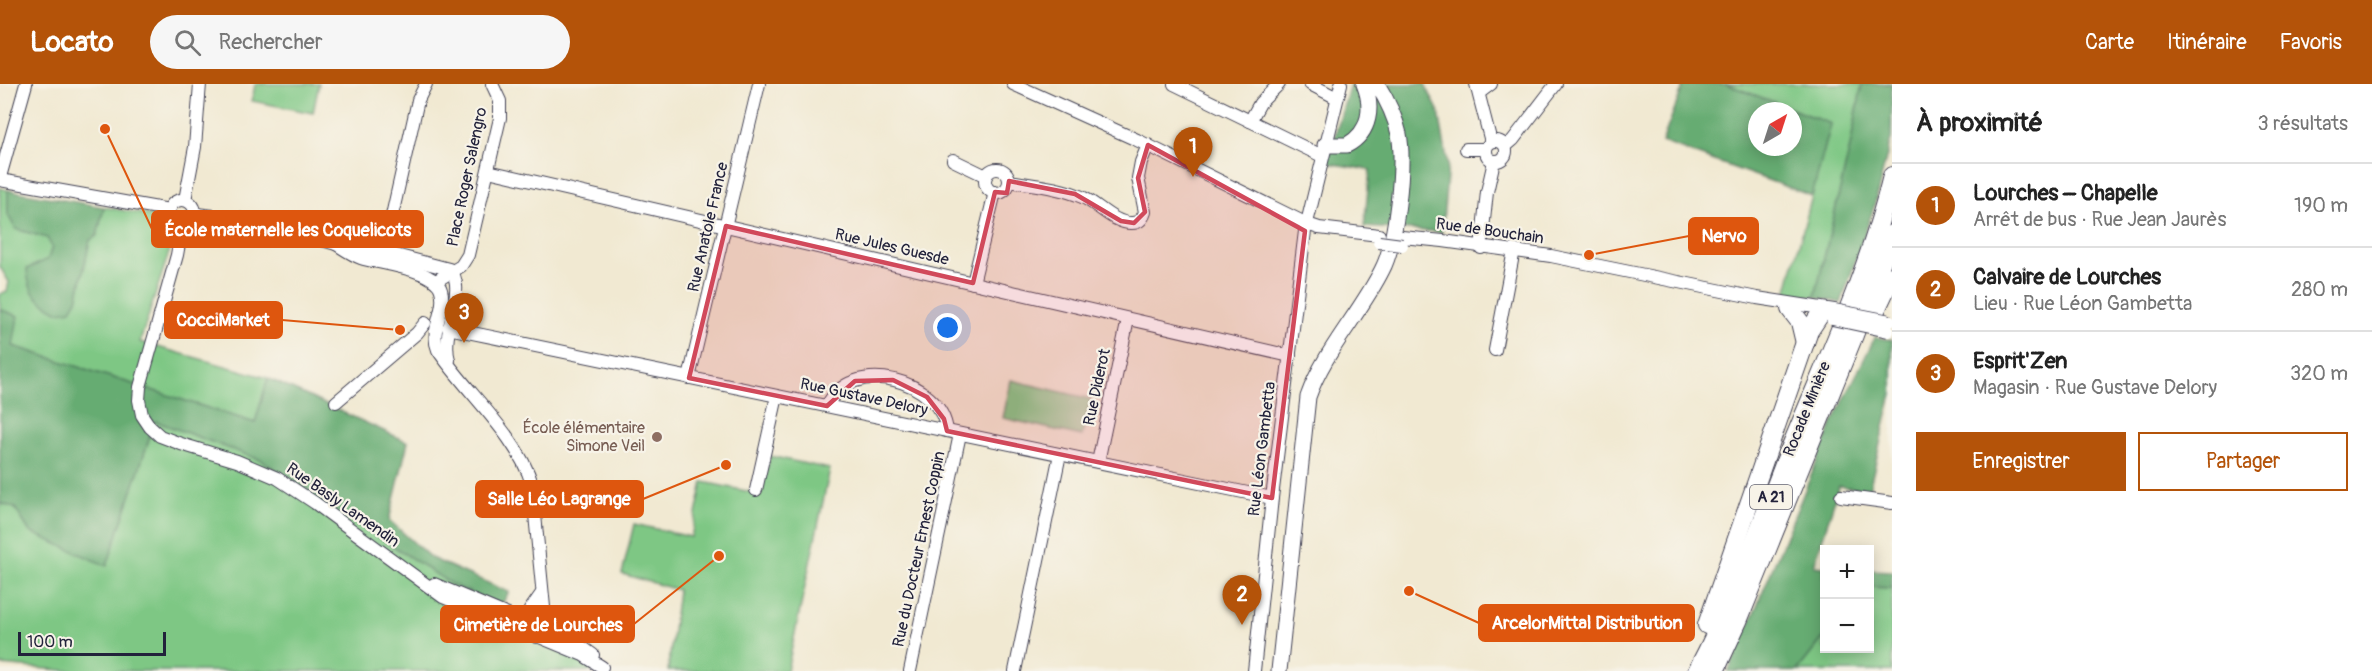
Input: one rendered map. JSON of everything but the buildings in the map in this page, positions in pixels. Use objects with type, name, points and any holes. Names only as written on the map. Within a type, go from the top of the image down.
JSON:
[{"type":"highway","name":"Rocade Minière","points":[[1697,671],[1733,590],[1852,297],[1875,234],[1892,176]]},
{"type":"highway","name":"Rocade Minière","points":[[1715,671],[1738,621],[1892,234]]},
{"type":"highway","points":[[1838,374],[1851,362],[1892,276]]},
{"type":"highway","points":[[1790,309],[1800,322],[1805,343]]},
{"type":"highway","points":[[1687,671],[1711,614],[1805,343],[1812,326],[1829,313]]},
{"type":"main road","points":[[1324,151],[1347,145],[1363,130],[1370,109],[1364,84]]},
{"type":"main road","points":[[1279,671],[1308,397],[1319,371],[1384,267],[1393,235],[1401,171],[1400,143],[1393,114],[1377,84]]},
{"type":"street","points":[[26,84],[0,178],[169,210]]},
{"type":"street","points":[[185,200],[195,147],[200,84]]},
{"type":"street","points":[[382,258],[418,100],[426,84]]},
{"type":"street","name":"Place Roger Salengro","points":[[382,258],[442,265],[453,272],[461,266],[468,255],[501,113],[498,96],[492,84]]},
{"type":"street","name":"Rue Anatole France","points":[[689,378],[759,84]]},
{"type":"street","name":"Rue de Bouchain","points":[[1012,84],[1148,145],[1229,186],[1269,212],[1306,227],[1379,239],[1443,241],[1482,248],[1514,250],[1757,298]]},
{"type":"street","points":[[1173,84],[1199,89],[1250,121],[1324,151]]},
{"type":"street","points":[[1250,121],[1260,103],[1279,84]]},
{"type":"street","points":[[1310,84],[1338,98]]},
{"type":"street","name":"Rue Léon Gambetta","points":[[1254,671],[1272,498],[1306,227],[1341,84]]},
{"type":"street","points":[[1491,84],[1478,88],[1488,157],[1494,161],[1505,157],[1506,146],[1556,84]]},
{"type":"street","points":[[1466,148],[1498,141],[1506,146]]},
{"type":"street","points":[[1008,181],[1075,194],[1121,220],[1134,223],[1142,218],[1145,212],[1138,178],[1148,145]]},
{"type":"street","points":[[953,160],[986,176]]},
{"type":"street","points":[[1482,248],[1487,192],[1494,161]]},
{"type":"street","points":[[998,169],[1006,173],[1008,181],[1003,191],[995,192],[986,185],[986,176],[992,170],[998,169]]},
{"type":"street","name":"Rue Jules Guesde","points":[[488,171],[1290,356]]},
{"type":"street","points":[[973,283],[995,192]]},
{"type":"street","points":[[169,210],[175,202],[185,200],[192,204],[196,214]]},
{"type":"street","points":[[169,210],[172,221],[182,227],[190,224],[196,214]]},
{"type":"street","points":[[196,214],[251,220],[363,250],[436,281],[442,293],[436,326],[446,345],[451,367],[510,442],[528,471],[534,497],[544,612],[538,632]]},
{"type":"street","name":"Rue Basly Lamendin","points":[[182,227],[177,255],[140,387],[140,407],[154,432],[166,439],[247,465],[285,483],[409,571],[588,657],[604,669]]},
{"type":"street","points":[[1496,350],[1514,250]]},
{"type":"street","points":[[336,402],[417,333],[436,326],[458,286],[453,272],[436,281]]},
{"type":"street","points":[[1757,298],[1790,309],[1829,313]]},
{"type":"street","points":[[1757,298],[1890,326]]},
{"type":"street","name":"Rue Diderot","points":[[1098,462],[1128,319]]},
{"type":"street","name":"Rue Gustave Delory","points":[[436,326],[1272,498]]},
{"type":"street","points":[[827,406],[836,394],[855,381],[875,378],[893,380],[913,387],[927,397],[944,419],[947,431]]},
{"type":"street","points":[[756,490],[777,396]]},
{"type":"street","name":"Rue du Docteur Ernest Coppin","points":[[910,671],[960,434]]},
{"type":"street","points":[[1015,671],[1060,454]]},
{"type":"street","points":[[1841,496],[1892,503]]},
{"type":"street","points":[[523,626],[542,592]]},
{"type":"highlighted area","points":[[1148,145],[1305,231],[1272,498],[947,431],[944,419],[927,397],[893,380],[855,381],[827,406],[689,378],[726,226],[973,283],[995,192],[1007,193],[1009,181],[1075,194],[1121,221],[1134,223],[1145,212],[1138,178]]},
{"type":"green space","points":[[255,84],[319,84],[313,113],[252,101]]},
{"type":"green space","points":[[1350,84],[1425,84],[1439,112],[1448,165],[1442,232],[1364,227],[1370,170],[1327,163]]},
{"type":"green space","points":[[1684,84],[1726,84],[1773,102],[1748,102],[1748,156],[1802,156],[1802,113],[1831,124],[1812,196],[1662,142]]},
{"type":"green space","points":[[1726,84],[1862,84],[1850,147],[1815,297],[1786,294],[1831,124],[1802,113],[1802,102],[1773,102]]},
{"type":"green space","points":[[1862,84],[1892,84],[1891,139],[1874,207],[1841,303],[1815,297],[1850,147]]},
{"type":"green space","points":[[0,188],[8,190],[8,215],[16,229],[48,238],[52,247],[48,259],[39,263],[77,300],[90,239],[97,236],[104,207],[156,216],[173,240],[140,342],[268,378],[255,423],[13,346],[2,310],[0,311],[0,294],[7,291],[9,282],[0,267]]},
{"type":"green space","points":[[8,190],[104,207],[97,236],[90,240],[77,300],[71,310],[59,312],[45,304],[32,291],[27,269],[48,259],[52,247],[47,238],[16,229],[8,215]]},
{"type":"green space","points":[[0,311],[18,316],[13,346],[255,423],[268,378],[408,442],[389,520],[431,558],[509,592],[501,606],[451,584],[261,460],[155,421],[107,566],[30,532],[15,508],[0,503]]},
{"type":"green space","points":[[1875,337],[1892,340],[1892,394],[1869,490],[1839,486],[1814,566],[1820,567],[1820,642],[1797,671],[1728,671],[1744,637],[1834,420]]},
{"type":"green space","points":[[1011,380],[1091,399],[1082,436],[1003,418]]},
{"type":"green space","points":[[155,421],[261,460],[397,548],[501,606],[598,671],[73,671],[0,665],[0,503],[15,508],[30,532],[107,565]]},
{"type":"green space","points":[[770,456],[830,469],[787,671],[668,671],[678,590],[622,574],[634,524],[691,537],[703,482],[761,494]]},
{"type":"green space","points":[[1874,570],[1892,571],[1892,588],[1874,587]]},
{"type":"green space","points":[[1874,587],[1892,588],[1892,671],[1797,671],[1820,642],[1820,653],[1874,653]]},
{"type":"place","name":"École maternelle les Coquelicots","points":[[105,129]]},
{"type":"place","name":"Lourches – Chapelle","points":[[1193,177]]},
{"type":"place","name":"Nervo","points":[[1589,255]]},
{"type":"place","name":"CocciMarket","points":[[400,330]]},
{"type":"place","name":"Esprit'Zen","points":[[464,343]]},
{"type":"place","name":"École élémentaire Simone Veil","points":[[657,437]]},
{"type":"place","name":"Salle Léo Lagrange","points":[[726,465]]},
{"type":"place","name":"Cimetière de Lourches","points":[[719,556]]},
{"type":"place","name":"ArcelorMittal Distribution","points":[[1409,591]]},
{"type":"place","name":"Calvaire de Lourches","points":[[1242,625]]}]
